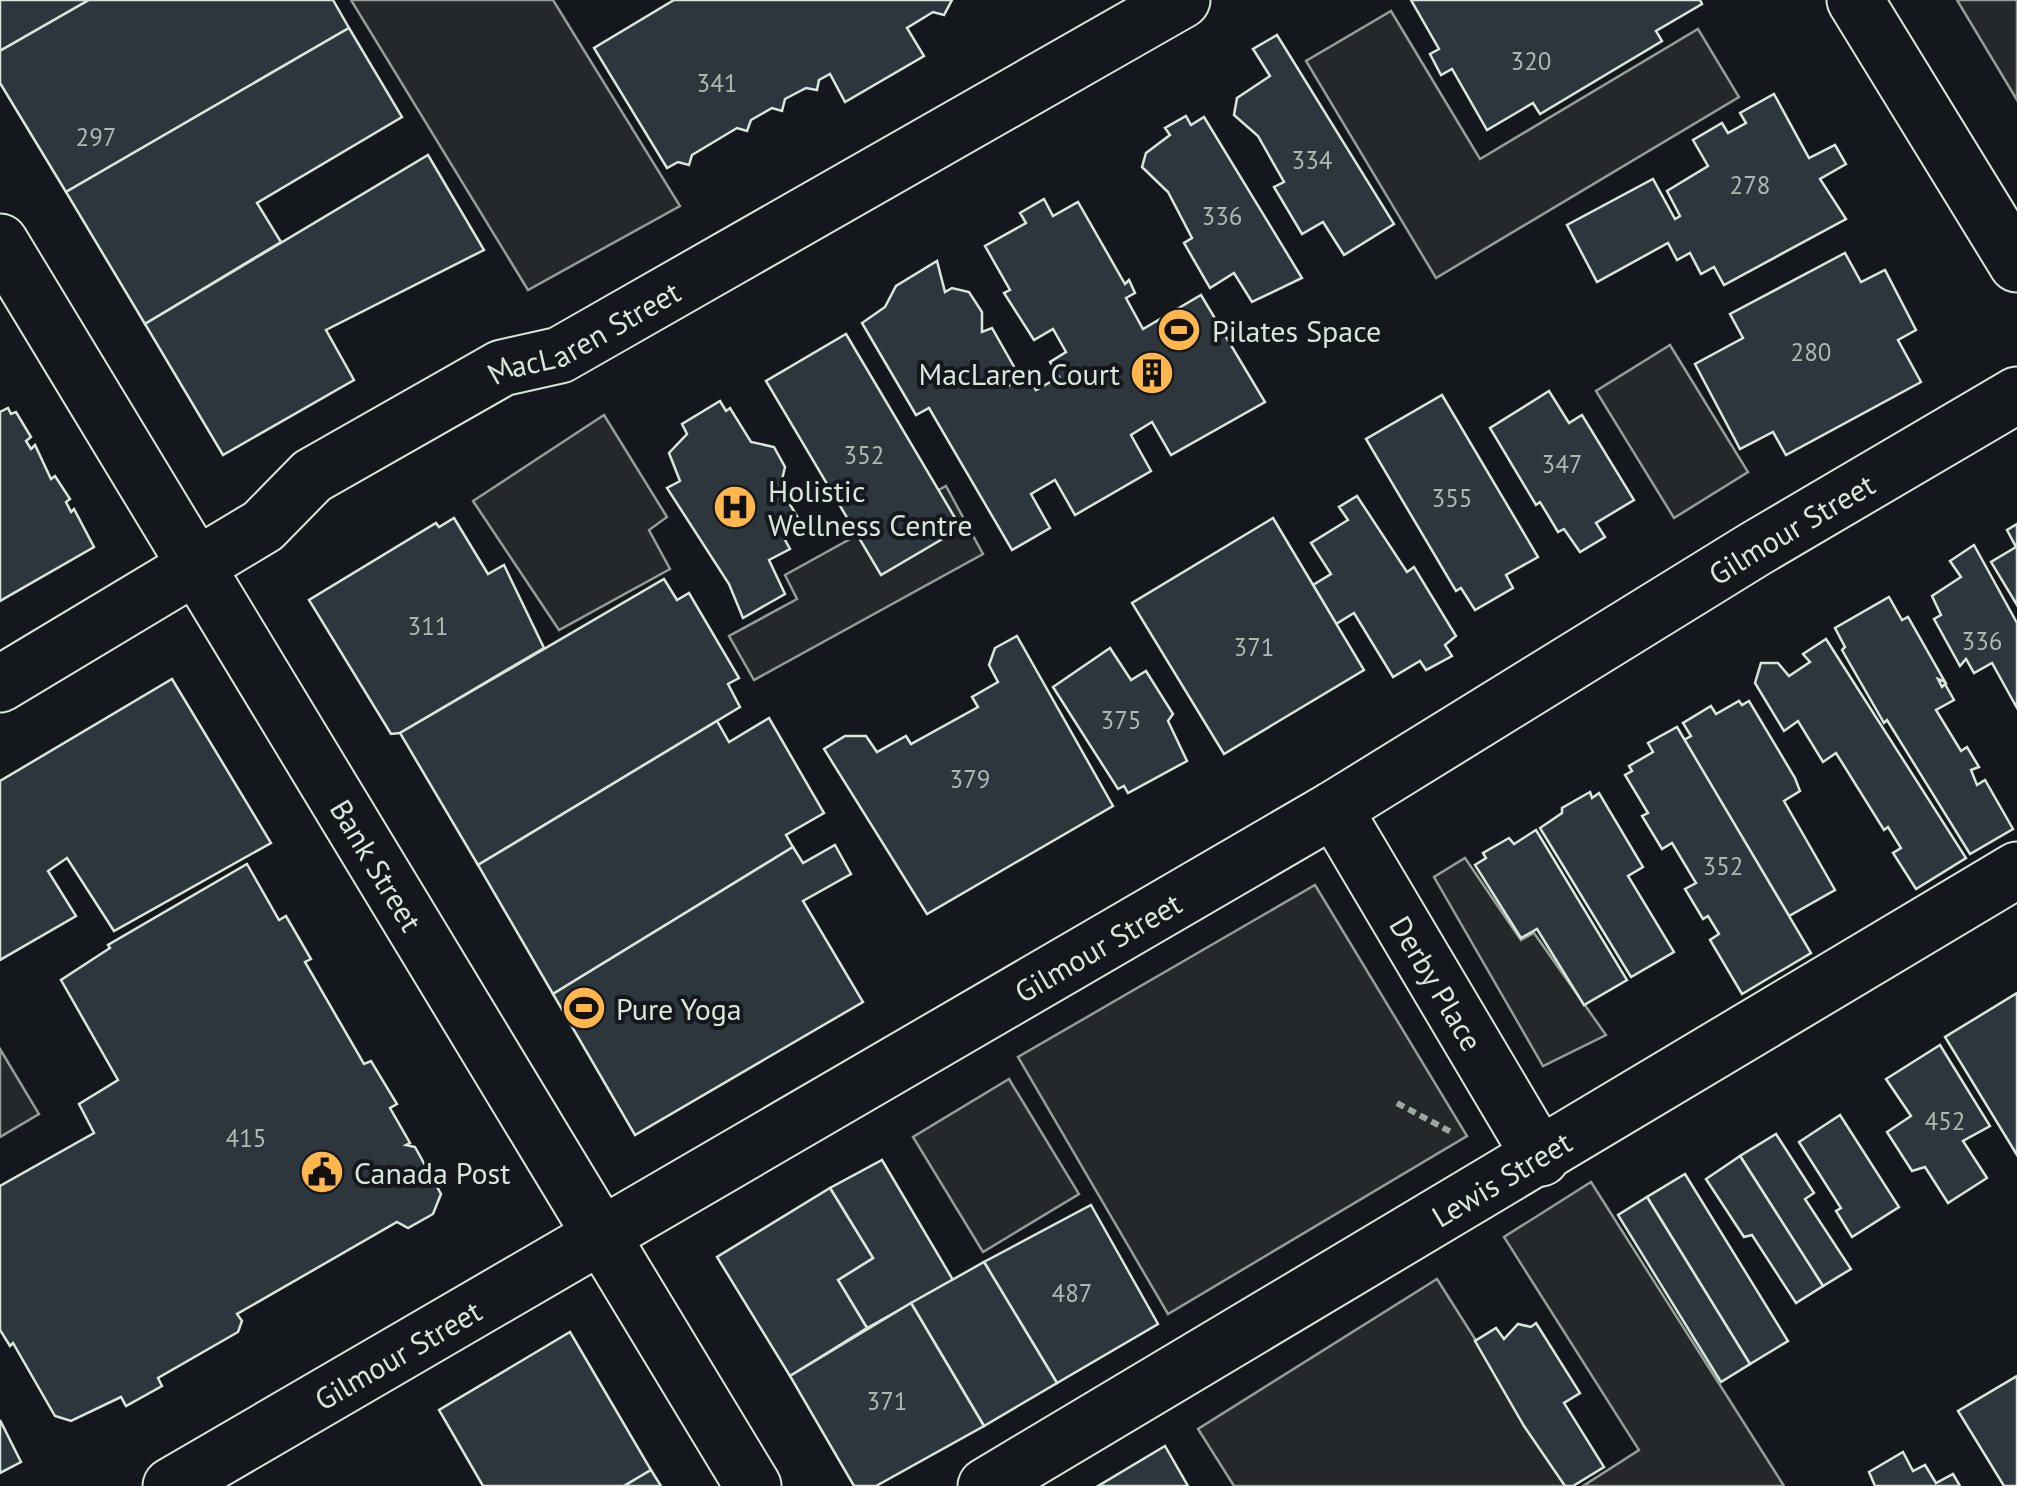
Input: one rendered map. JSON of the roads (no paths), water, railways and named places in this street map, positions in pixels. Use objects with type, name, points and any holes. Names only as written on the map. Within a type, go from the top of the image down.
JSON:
[{"type":"street","name":"MacLaren Street","points":[[0,684],[263,526],[312,476],[502,368],[560,356],[1182,0]]},
{"type":"street","points":[[1855,0],[2017,264]]},
{"type":"street","name":"Bank Street","points":[[0,242],[753,1486]]},
{"type":"street","name":"Gilmour Street","points":[[171,1486],[1334,809],[1755,549],[2017,394]]},
{"type":"street","name":"Derby Place","points":[[1334,809],[1540,1158]]},
{"type":"street","name":"Lewis Street","points":[[986,1486],[2017,870]]},
{"type":"place","name":"Pilates Space","points":[[1179,330]]},
{"type":"place","name":"MacLaren Court","points":[[1152,373]]},
{"type":"place","name":"Holistic Wellness Centre","points":[[735,507]]},
{"type":"place","name":"Pure Yoga","points":[[584,1008]]},
{"type":"place","name":"Canada Post","points":[[322,1172]]}]
